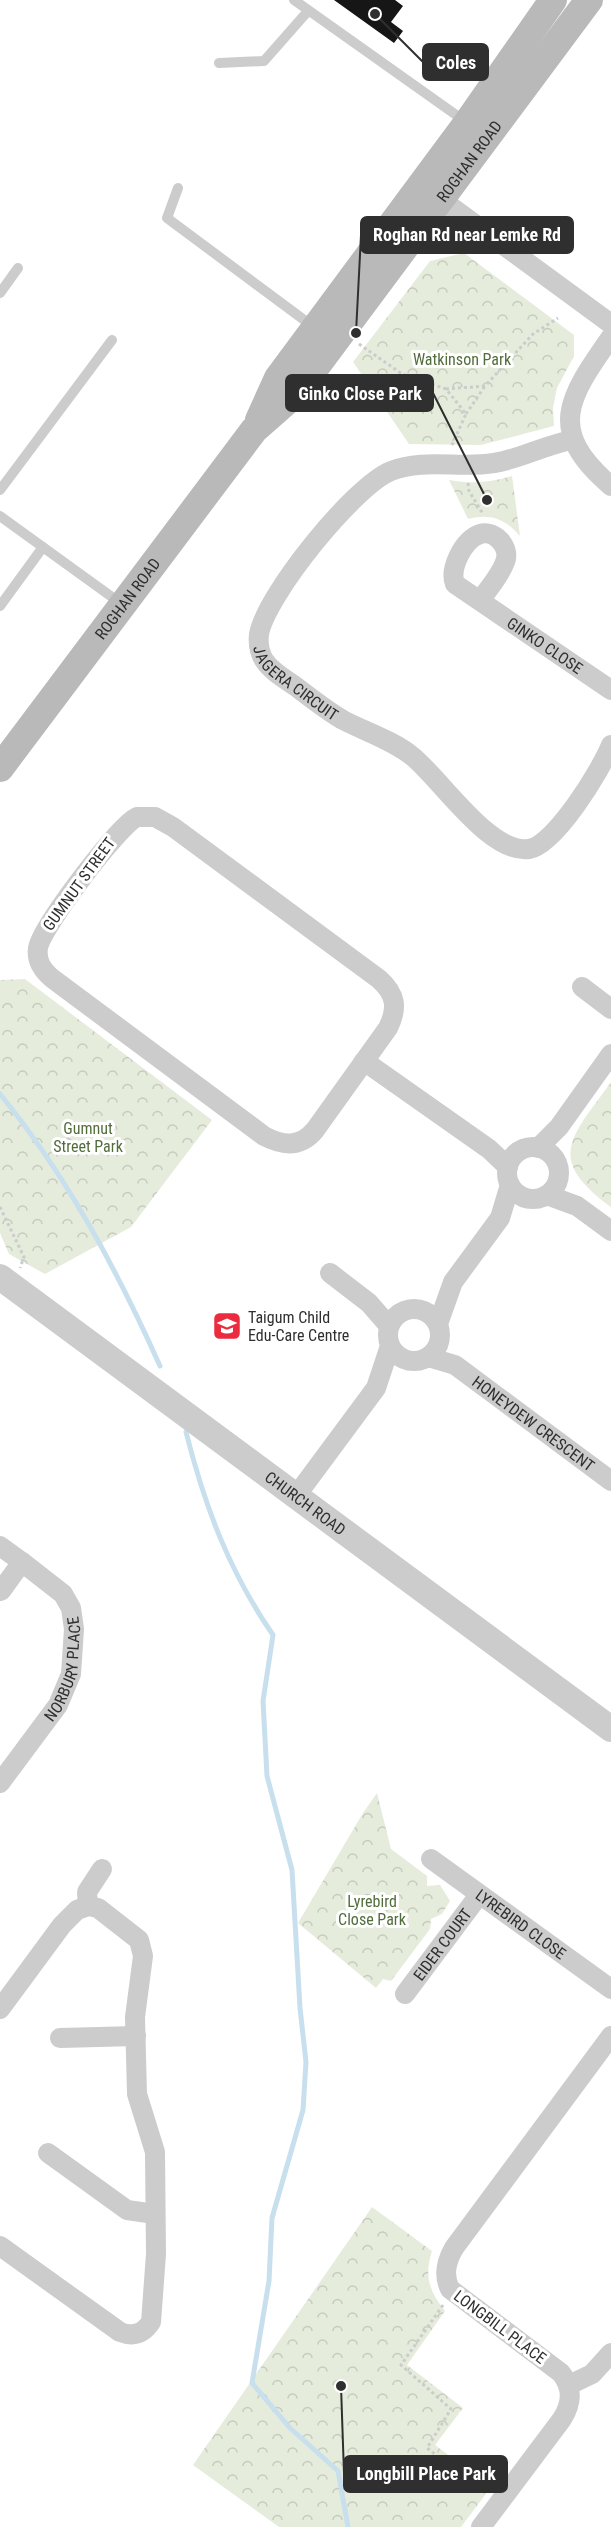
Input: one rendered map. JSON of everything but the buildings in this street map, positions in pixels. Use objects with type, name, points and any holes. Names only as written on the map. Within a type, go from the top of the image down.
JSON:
[{"type":"main road","name":"ROGHAN ROAD","points":[[478,129],[553,0]]},
{"type":"main road","name":"ROGHAN ROAD","points":[[0,768],[254,430],[278,378],[334,337],[431,193],[478,129],[589,0]]},
{"type":"street","points":[[431,193],[611,324]]},
{"type":"street","points":[[611,337],[576,391],[570,414],[572,440],[583,458],[611,486]]},
{"type":"street","name":"JAGERA CIRCUIT","points":[[572,440],[497,463],[416,465],[400,468],[376,478],[330,524],[273,601],[262,624],[260,652],[270,667],[334,714],[412,756],[472,819],[504,843],[516,849],[531,849],[546,842],[591,782],[611,745]]},
{"type":"street","name":"GINKO CLOSE","points":[[486,534],[481,534],[469,542],[452,573],[455,584],[611,690]]},
{"type":"street","points":[[480,601],[501,570],[507,556],[507,550],[499,540],[486,534]]},
{"type":"street","name":"GUMNUT STREET","points":[[137,817],[155,817],[173,827],[387,986],[394,1000],[392,1020],[364,1062],[309,1136],[295,1143],[280,1143],[264,1136],[46,973],[39,961],[40,941],[48,926],[122,826],[137,817]]},
{"type":"street","points":[[582,987],[611,1009]]},
{"type":"street","points":[[545,1152],[559,1127],[611,1054]]},
{"type":"street","points":[[364,1062],[489,1149],[510,1169],[514,1191],[527,1199]]},
{"type":"street","points":[[420,1309],[453,1282],[500,1218],[510,1169],[520,1151],[545,1152],[558,1168],[552,1188],[527,1199],[513,1212],[500,1218]]},
{"type":"street","points":[[552,1188],[611,1231]]},
{"type":"street","name":"CHURCH ROAD","points":[[10,1274],[296,1496],[611,1729]]},
{"type":"street","points":[[330,1274],[394,1320]]},
{"type":"street","points":[[296,1496],[376,1388],[435,1341],[453,1282]]},
{"type":"street","points":[[376,1388],[390,1346],[394,1320],[405,1310],[420,1309],[428,1312],[435,1341]]},
{"type":"street","name":"HONEYDEW CRESCENT","points":[[435,1341],[455,1365],[611,1481]]},
{"type":"street","points":[[390,1346],[394,1353],[408,1361]]},
{"type":"street","name":"NORBURY PLACE","points":[[0,1546],[63,1594],[71,1608],[74,1629],[71,1674],[58,1705],[0,1783]]},
{"type":"street","points":[[1,1591],[22,1562]]},
{"type":"street","name":"LYREBIRD CLOSE","points":[[431,1859],[611,1989]]},
{"type":"street","points":[[88,1906],[87,1892],[102,1869]]},
{"type":"street","name":"EIDER COURT","points":[[405,1994],[479,1895]]},
{"type":"street","points":[[0,2008],[71,1915],[88,1906],[98,1908],[133,1933],[141,1948],[136,2036],[137,2094],[155,2152],[153,2315],[147,2328],[134,2335],[113,2329],[0,2246]]},
{"type":"street","points":[[60,2038],[136,2036]]},
{"type":"street","name":"LONGBILL PLACE","points":[[568,2385],[555,2368],[453,2292],[446,2275],[446,2264],[454,2248],[611,2036]]},
{"type":"street","points":[[48,2153],[127,2210],[155,2214]]},
{"type":"street","points":[[481,2527],[566,2413],[570,2400],[568,2385],[592,2374],[611,2354]]},
{"type":"lane","points":[[294,0],[478,129]]},
{"type":"lane","points":[[219,63],[264,61],[308,11]]},
{"type":"lane","points":[[178,188],[167,218],[280,303],[334,337]]},
{"type":"lane","points":[[0,292],[18,268]]},
{"type":"lane","points":[[0,490],[112,340]]},
{"type":"lane","points":[[0,516],[123,605]]},
{"type":"lane","points":[[0,606],[43,547]]},
{"type":"path","points":[[451,454],[450,442],[484,386],[533,334],[558,318]]},
{"type":"path","points":[[334,337],[402,374],[446,389],[484,386]]},
{"type":"path","points":[[446,389],[466,414]]},
{"type":"path","points":[[467,478],[469,491],[484,515],[486,534]]},
{"type":"path","points":[[0,1207],[24,1257],[10,1274]]},
{"type":"path","points":[[453,2292],[401,2365],[452,2409],[427,2448],[498,2504]]},
{"type":"green space","name":"Watkinson Park","points":[[464,253],[574,335],[574,356],[557,388],[553,408],[554,426],[481,445],[409,444],[353,362],[430,261]]},
{"type":"green space","points":[[512,476],[520,536],[509,525],[491,517],[468,519],[449,480],[481,482]]},
{"type":"green space","name":"Gumnut Street Park","points":[[25,979],[212,1120],[131,1227],[45,1274],[9,1254],[0,1233],[0,980]]},
{"type":"green space","points":[[611,1082],[611,1207],[590,1190],[577,1175],[571,1160],[571,1147],[585,1118]]},
{"type":"green space","name":"Lyrebird Close Park","points":[[377,1793],[391,1849],[427,1876],[427,1886],[440,1885],[450,1901],[442,1914],[431,1919],[430,1929],[391,1981],[383,1979],[376,1988],[298,1923]]},
{"type":"green space","points":[[372,2207],[432,2251],[428,2276],[435,2297],[445,2311],[407,2365],[463,2408],[435,2445],[491,2487],[461,2527],[279,2527],[193,2465]]},
{"type":"waterway","points":[[0,1094],[69,1191],[108,1259],[160,1366]]},
{"type":"waterway","points":[[186,1432],[201,1486],[220,1538],[257,1611],[273,1635],[263,1701],[267,1776],[292,1870],[300,2008],[306,2062],[303,2110],[272,2218],[269,2281],[252,2383],[290,2428],[338,2471],[348,2527]]},
{"type":"place","name":"Coles","points":[[375,14]]},
{"type":"place","name":"Roghan Rd near Lemke Rd","points":[[356,333]]},
{"type":"place","name":"Ginko Close Park","points":[[487,500]]},
{"type":"place","name":"Taigum Child Edu-Care Centre","points":[[227,1326]]},
{"type":"place","name":"Longbill Place Park","points":[[341,2386]]}]
